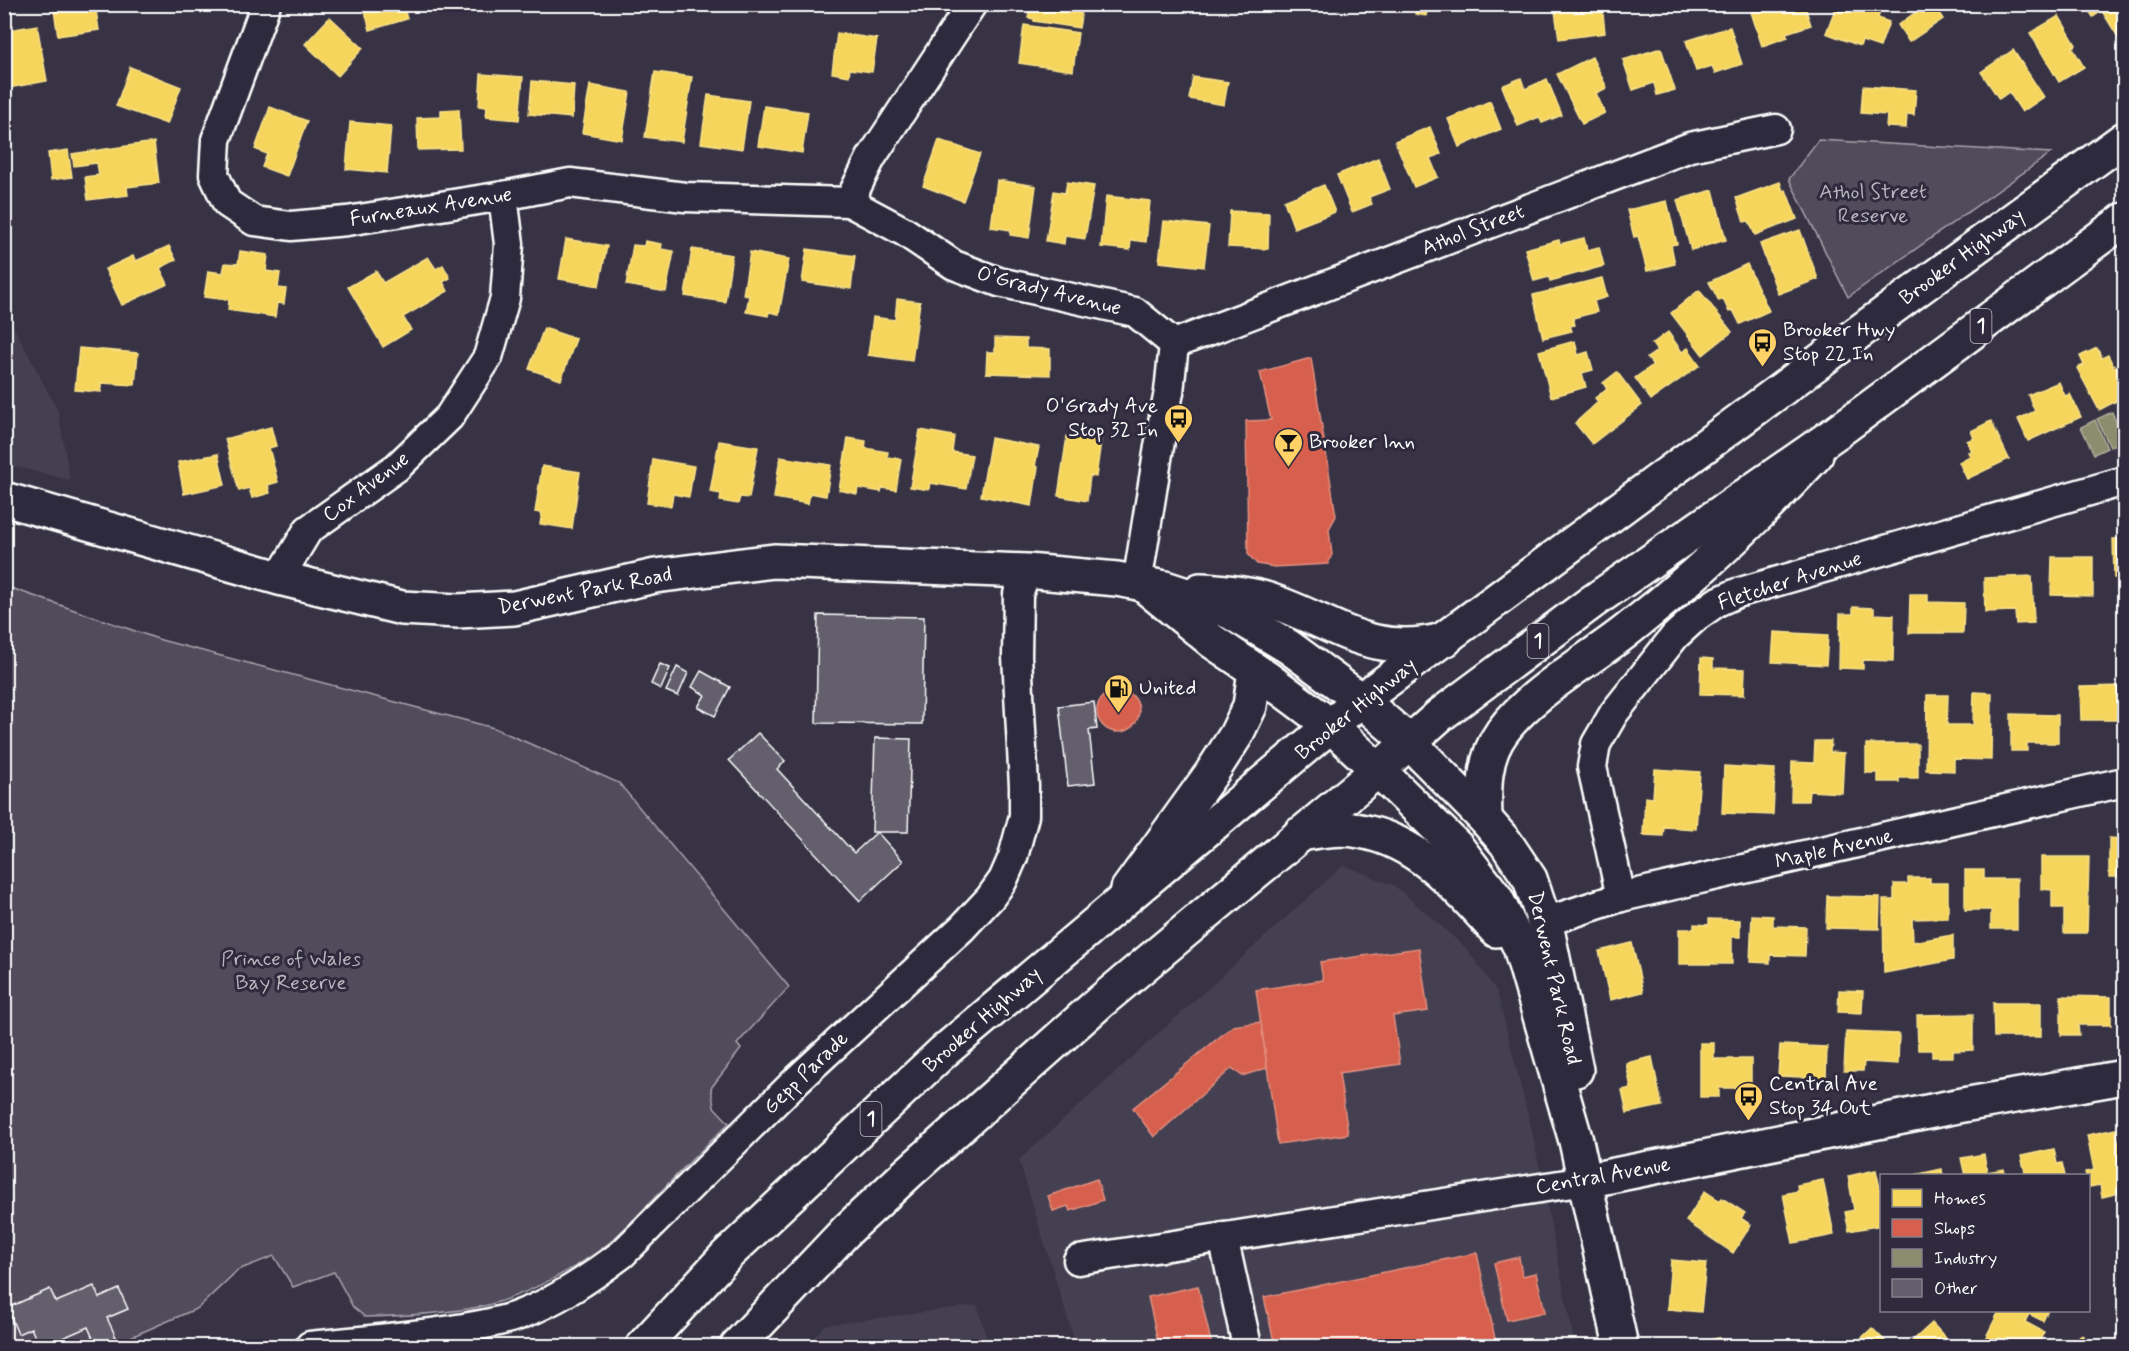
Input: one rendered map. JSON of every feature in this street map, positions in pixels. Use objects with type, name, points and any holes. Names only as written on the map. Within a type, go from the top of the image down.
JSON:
[{"type":"main road","name":"Brooker Highway","points":[[643,1347],[727,1255],[942,1052],[1361,700],[1861,330],[2124,139]]},
{"type":"main road","name":"1","points":[[737,1347],[847,1230],[908,1173],[1100,1002],[1378,770],[1408,741],[1510,662],[1838,432],[2124,220]]},
{"type":"main road","points":[[1485,819],[1487,765],[1501,733],[1512,720],[1530,702],[1624,633],[1704,566],[1777,497],[1838,432]]},
{"type":"main road","name":"Derwent Park Road","points":[[4,499],[279,578],[402,608],[458,611],[514,608],[655,576],[774,561],[1095,577],[1148,586],[1208,602],[1289,646],[1361,700],[1408,741],[1506,843],[1530,879],[1545,922],[1579,1083],[1576,1141]]},
{"type":"main road","points":[[1148,586],[1222,591],[1267,599],[1361,639],[1380,644],[1412,645],[1446,639]]},
{"type":"main road","name":"Derwent Park Road","points":[[1148,586],[1212,641],[1331,726],[1457,847],[1496,898],[1520,947],[1576,1141],[1622,1347]]},
{"type":"main road","points":[[1114,908],[1211,774],[1236,735],[1250,706],[1255,671]]},
{"type":"main road","points":[[1300,834],[1326,830],[1360,831],[1391,840],[1416,854],[1457,886],[1506,942],[1532,985]]},
{"type":"main road","name":"Central Avenue","points":[[1585,1181],[1957,1106],[2124,1077]]},
{"type":"street","name":"Furneaux Avenue","points":[[266,4],[216,140],[214,175],[227,203],[254,221],[291,226],[347,221],[570,183],[685,197],[849,202]]},
{"type":"street","points":[[849,202],[871,158],[972,4]]},
{"type":"street","name":"Athol Street","points":[[1174,344],[1690,147],[1776,129]]},
{"type":"street","name":"Cox Avenue","points":[[279,578],[308,530],[398,468],[449,417],[488,357],[505,298],[509,244],[503,196]]},
{"type":"street","name":"O'Grady Avenue","points":[[849,202],[905,232],[954,265],[999,282],[1135,312],[1174,344]]},
{"type":"street","points":[[1148,586],[1163,422],[1174,344]]},
{"type":"street","name":"Fletcher Avenue","points":[[1621,897],[1592,766],[1596,744],[1614,713],[1674,636],[1697,616],[1717,602],[1737,593],[2124,482]]},
{"type":"street","name":"Gepp Parade","points":[[310,1347],[433,1333],[479,1325],[518,1315],[556,1298],[591,1277],[622,1254],[797,1080],[983,906],[1004,880],[1024,816],[1017,656],[1018,594],[1027,572]]},
{"type":"street","name":"Maple Avenue","points":[[1545,922],[1621,897],[2124,782]]},
{"type":"street","name":"Central Avenue","points":[[1078,1260],[1585,1181]]},
{"type":"street","points":[[1223,1237],[1247,1347]]},
{"type":"shaded area","points":[[4,295],[7,314],[58,411],[70,480],[5,464]]},
{"type":"shaded area","points":[[1344,865],[1395,886],[1467,949],[1497,992],[1532,1131],[1575,1346],[1076,1346],[1019,1160]]},
{"type":"shaded area","points":[[977,1305],[989,1346],[806,1346],[825,1325]]},
{"type":"green space","name":"Athol Street Reserve","points":[[1818,140],[2051,153],[1848,297],[1789,179]]},
{"type":"green space","name":"Prince of Wales Bay Reserve","points":[[5,586],[161,640],[494,728],[619,783],[789,987],[737,1044],[741,1049],[711,1088],[714,1107],[729,1123],[609,1243],[551,1280],[488,1305],[442,1312],[365,1317],[353,1307],[334,1272],[293,1287],[274,1256],[238,1270],[198,1308],[110,1346],[5,1346]]},
{"type":"building: Homes","points":[[53,4],[95,4],[99,30],[58,36]]},
{"type":"building: Homes","points":[[363,4],[403,4],[407,19],[370,30]]},
{"type":"building: Homes","points":[[1030,4],[1083,4],[1079,28],[1034,21],[1028,18]]},
{"type":"building: Homes","points":[[1418,4],[1429,4],[1426,16],[1415,14]]},
{"type":"building: Homes","points":[[1591,4],[1602,4],[1605,33],[1559,39],[1555,11],[1591,7]]},
{"type":"building: Homes","points":[[1773,4],[1804,4],[1811,25],[1786,33],[1788,37],[1762,46],[1751,12]]},
{"type":"building: Homes","points":[[1837,4],[1859,11],[1861,4],[1873,4],[1881,8],[1878,18],[1889,22],[1880,47],[1862,41],[1860,46],[1826,33]]},
{"type":"building: Homes","points":[[1927,4],[1933,4],[1943,19],[1909,42],[1898,25]]},
{"type":"building: Homes","points":[[2085,4],[2124,4],[2124,33],[2118,37],[2102,11],[2093,17]]},
{"type":"building: Homes","points":[[2059,16],[2076,45],[2072,47],[2084,67],[2059,82],[2030,33]]},
{"type":"building: Homes","points":[[330,17],[363,48],[338,76],[305,44]]},
{"type":"building: Homes","points":[[37,25],[47,81],[9,88],[4,62],[4,31]]},
{"type":"building: Homes","points":[[1024,25],[1078,33],[1073,71],[1019,63]]},
{"type":"building: Homes","points":[[1730,27],[1742,64],[1715,73],[1712,66],[1696,71],[1686,41]]},
{"type":"building: Homes","points":[[837,33],[877,39],[872,72],[850,69],[849,76],[832,73]]},
{"type":"building: Homes","points":[[1661,48],[1675,90],[1657,95],[1654,83],[1633,90],[1623,60]]},
{"type":"building: Homes","points":[[2013,50],[2044,97],[2022,112],[2009,92],[1999,99],[1981,72]]},
{"type":"building: Homes","points":[[1592,57],[1607,88],[1596,93],[1605,113],[1582,124],[1557,74]]},
{"type":"building: Homes","points":[[130,67],[181,87],[167,124],[116,106]]},
{"type":"building: Homes","points":[[655,72],[692,77],[682,142],[645,137]]},
{"type":"building: Homes","points":[[481,74],[523,77],[519,120],[486,117],[487,107],[479,106]]},
{"type":"building: Homes","points":[[1193,77],[1228,82],[1224,105],[1189,99]]},
{"type":"building: Homes","points":[[1521,78],[1525,89],[1547,79],[1562,115],[1542,123],[1539,117],[1518,126],[1502,86]]},
{"type":"building: Homes","points":[[532,81],[574,85],[572,118],[529,114]]},
{"type":"building: Homes","points":[[590,85],[630,92],[622,140],[582,133]]},
{"type":"building: Homes","points":[[1863,86],[1916,90],[1914,115],[1907,114],[1906,128],[1886,127],[1887,115],[1861,113]]},
{"type":"building: Homes","points":[[708,95],[749,101],[742,149],[701,143]]},
{"type":"building: Homes","points":[[1490,101],[1501,129],[1459,147],[1448,119]]},
{"type":"building: Homes","points":[[764,106],[808,112],[802,153],[758,146]]},
{"type":"building: Homes","points":[[270,107],[307,121],[287,176],[262,167],[267,154],[255,149]]},
{"type":"building: Homes","points":[[459,109],[461,149],[418,150],[417,118],[441,117],[441,110]]},
{"type":"building: Homes","points":[[350,122],[391,126],[387,173],[346,169]]},
{"type":"building: Homes","points":[[1430,127],[1441,154],[1430,158],[1438,177],[1414,187],[1395,141]]},
{"type":"building: Homes","points":[[939,140],[980,154],[963,201],[923,186]]},
{"type":"building: Homes","points":[[154,142],[159,183],[127,187],[128,195],[88,200],[85,177],[99,175],[97,163],[74,166],[72,154]]},
{"type":"building: Homes","points":[[68,150],[72,177],[51,180],[48,153]]},
{"type":"building: Homes","points":[[1378,158],[1390,189],[1369,197],[1372,204],[1352,212],[1337,175]]},
{"type":"building: Homes","points":[[997,180],[1036,186],[1029,238],[1010,235],[1011,230],[991,227]]},
{"type":"building: Homes","points":[[1067,182],[1094,186],[1085,239],[1065,236],[1064,244],[1046,241],[1054,191],[1065,193]]},
{"type":"building: Homes","points":[[1780,182],[1783,191],[1786,190],[1797,219],[1755,235],[1749,221],[1744,222],[1736,198]]},
{"type":"building: Homes","points":[[1324,185],[1335,212],[1294,228],[1284,201]]},
{"type":"building: Homes","points":[[1713,190],[1726,240],[1691,250],[1677,200]]},
{"type":"building: Homes","points":[[1106,196],[1150,201],[1146,242],[1131,240],[1130,250],[1101,247]]},
{"type":"building: Homes","points":[[1667,201],[1677,244],[1671,245],[1675,264],[1647,271],[1638,236],[1634,237],[1627,210]]},
{"type":"building: Homes","points":[[1230,211],[1269,213],[1268,249],[1228,247]]},
{"type":"building: Homes","points":[[1164,221],[1209,226],[1204,267],[1159,262]]},
{"type":"building: Homes","points":[[1800,230],[1818,279],[1778,294],[1760,244]]},
{"type":"building: Homes","points":[[1584,238],[1587,250],[1599,247],[1604,266],[1550,281],[1549,277],[1534,281],[1525,249],[1559,240],[1560,244]]},
{"type":"building: Homes","points":[[566,239],[607,246],[599,286],[559,279]]},
{"type":"building: Homes","points":[[645,241],[662,244],[661,249],[674,251],[666,292],[626,285],[633,245],[644,246]]},
{"type":"building: Homes","points":[[169,246],[176,260],[160,268],[168,284],[122,305],[105,269],[133,256],[136,261]]},
{"type":"building: Homes","points":[[692,249],[732,255],[725,302],[685,296]]},
{"type":"building: Homes","points":[[807,249],[855,256],[851,289],[802,282]]},
{"type":"building: Homes","points":[[240,251],[268,255],[266,271],[280,273],[278,288],[286,289],[284,304],[277,303],[275,317],[228,310],[229,300],[204,297],[208,271],[223,273],[225,263],[238,264]]},
{"type":"building: Homes","points":[[750,252],[789,259],[779,314],[769,312],[768,316],[746,312],[749,296],[743,295]]},
{"type":"building: Homes","points":[[428,257],[436,269],[443,265],[450,278],[443,282],[448,291],[403,317],[411,330],[383,347],[348,287],[376,271],[383,283]]},
{"type":"building: Homes","points":[[1747,264],[1769,311],[1740,324],[1733,310],[1729,312],[1723,299],[1719,301],[1709,282]]},
{"type":"building: Homes","points":[[1602,278],[1607,297],[1594,301],[1597,312],[1573,318],[1575,325],[1570,326],[1572,331],[1543,338],[1533,295]]},
{"type":"building: Homes","points":[[1699,290],[1732,332],[1703,355],[1671,313]]},
{"type":"building: Homes","points":[[897,299],[920,302],[912,361],[868,355],[873,317],[895,320]]},
{"type":"building: Homes","points":[[544,328],[576,339],[561,380],[529,369]]},
{"type":"building: Homes","points":[[1668,332],[1682,352],[1688,348],[1700,365],[1651,400],[1635,378],[1653,365],[1647,358],[1657,351],[1652,344]]},
{"type":"building: Homes","points":[[995,338],[1026,339],[1026,348],[1050,349],[1050,375],[986,373],[987,352],[995,352]]},
{"type":"building: Homes","points":[[1575,341],[1578,355],[1588,352],[1593,370],[1582,373],[1586,387],[1551,397],[1539,351]]},
{"type":"building: Homes","points":[[79,348],[138,353],[135,385],[101,383],[101,392],[75,390]]},
{"type":"building: Homes","points":[[2097,348],[2102,358],[2108,355],[2114,367],[2124,362],[2124,397],[2099,410],[2077,368],[2084,365],[2080,356]]},
{"type":"building: Homes","points":[[1617,372],[1642,405],[1592,444],[1575,423],[1598,402],[1595,398],[1607,389],[1603,383]]},
{"type":"building: Homes","points":[[2059,382],[2065,396],[2070,394],[2081,417],[2028,441],[2018,419],[2035,411],[2028,395]]},
{"type":"building: Homes","points":[[1991,421],[2009,459],[1967,479],[1959,462],[1970,456],[1968,452],[1972,451],[1967,441],[1974,438],[1971,431]]},
{"type":"building: Homes","points":[[271,427],[276,446],[269,448],[278,482],[268,485],[270,493],[252,498],[249,488],[239,491],[225,439]]},
{"type":"building: Homes","points":[[920,430],[954,436],[952,452],[972,455],[966,489],[930,483],[929,490],[910,487]]},
{"type":"building: Homes","points":[[1067,436],[1101,441],[1096,477],[1090,476],[1087,501],[1058,496]]},
{"type":"building: Homes","points":[[848,438],[866,441],[865,448],[888,452],[887,457],[901,459],[896,490],[882,488],[881,492],[858,488],[857,494],[839,490]]},
{"type":"building: Homes","points":[[991,438],[1039,447],[1032,506],[981,496]]},
{"type":"building: Homes","points":[[719,441],[758,447],[749,498],[740,497],[738,504],[720,501],[721,494],[710,492]]},
{"type":"building: Homes","points":[[218,454],[225,485],[184,494],[178,462]]},
{"type":"building: Homes","points":[[780,457],[831,465],[826,496],[810,493],[808,504],[774,498]]},
{"type":"building: Homes","points":[[653,459],[694,466],[689,497],[673,494],[671,506],[647,503]]},
{"type":"building: Homes","points":[[542,466],[580,472],[572,529],[540,524],[542,513],[535,512]]},
{"type":"building: Homes","points":[[2113,539],[2124,539],[2124,578],[2114,578]]},
{"type":"building: Homes","points":[[2052,557],[2093,557],[2093,596],[2051,595]]},
{"type":"building: Homes","points":[[2032,576],[2034,623],[2016,624],[2015,611],[1985,612],[1984,578]]},
{"type":"building: Homes","points":[[1910,594],[1928,594],[1928,602],[1964,603],[1963,633],[1909,633]]},
{"type":"building: Homes","points":[[1853,607],[1874,608],[1874,614],[1894,615],[1893,661],[1863,660],[1863,669],[1839,668],[1840,614],[1853,614]]},
{"type":"building: Homes","points":[[1774,632],[1828,635],[1826,665],[1772,662]]},
{"type":"building: Homes","points":[[1701,658],[1713,659],[1713,668],[1745,669],[1744,695],[1700,694]]},
{"type":"building: Homes","points":[[2124,686],[2124,720],[2081,720],[2080,687]]},
{"type":"building: Homes","points":[[1974,692],[1992,693],[1991,760],[1954,759],[1954,771],[1926,770],[1927,695],[1948,695],[1947,725],[1973,725]]},
{"type":"building: Homes","points":[[2011,714],[2058,715],[2058,743],[2027,743],[2027,751],[2011,751]]},
{"type":"building: Homes","points":[[1815,741],[1831,741],[1830,752],[1844,753],[1842,793],[1809,791],[1808,801],[1791,801],[1792,762],[1814,763]]},
{"type":"building: Homes","points":[[1866,744],[1918,744],[1918,778],[1899,778],[1899,782],[1878,782],[1878,773],[1866,773]]},
{"type":"building: Homes","points":[[1724,766],[1775,769],[1773,815],[1722,813]]},
{"type":"building: Homes","points":[[1655,769],[1700,772],[1696,829],[1664,827],[1663,836],[1643,835],[1645,797],[1653,798]]},
{"type":"building: Homes","points":[[2109,838],[2124,839],[2124,877],[2109,877]]},
{"type":"building: Homes","points":[[2041,857],[2089,857],[2087,933],[2064,933],[2064,908],[2052,908],[2052,890],[2041,889]]},
{"type":"building: Homes","points":[[1965,870],[1984,870],[1984,879],[2017,879],[2017,929],[1991,929],[1991,910],[1965,910]]},
{"type":"building: Homes","points":[[1908,878],[1930,878],[1930,883],[1948,883],[1948,918],[1912,919],[1913,942],[1953,935],[1953,960],[1884,973],[1883,900],[1894,900],[1894,884],[1908,884]]},
{"type":"building: Homes","points":[[1827,896],[1880,897],[1879,929],[1826,928]]},
{"type":"building: Homes","points":[[1752,915],[1773,916],[1773,926],[1806,927],[1805,956],[1770,955],[1770,963],[1750,962]]},
{"type":"building: Homes","points":[[1709,919],[1740,920],[1740,937],[1732,937],[1732,964],[1679,964],[1679,929],[1694,929],[1694,924],[1709,925]]},
{"type":"building: Homes","points":[[1632,943],[1643,992],[1610,1000],[1599,951]]},
{"type":"building: Homes","points":[[1839,990],[1863,991],[1862,1013],[1838,1012]]},
{"type":"building: Homes","points":[[2061,996],[2111,997],[2111,1025],[2078,1025],[2079,1035],[2061,1035]]},
{"type":"building: Homes","points":[[1993,1003],[2041,1003],[2041,1037],[1994,1037]]},
{"type":"building: Homes","points":[[1973,1014],[1973,1050],[1953,1051],[1953,1057],[1932,1057],[1932,1050],[1918,1050],[1917,1015]]},
{"type":"building: Homes","points":[[1846,1032],[1899,1034],[1898,1064],[1864,1062],[1863,1071],[1844,1071]]},
{"type":"building: Homes","points":[[1700,1043],[1714,1043],[1714,1059],[1751,1059],[1751,1088],[1719,1088],[1719,1097],[1700,1097]]},
{"type":"building: Homes","points":[[1780,1045],[1827,1047],[1826,1078],[1778,1076]]},
{"type":"building: Homes","points":[[1652,1057],[1662,1106],[1627,1113],[1622,1090],[1631,1088],[1626,1063]]},
{"type":"building: Homes","points":[[2116,1129],[2120,1150],[2124,1149],[2124,1219],[2119,1193],[2102,1197],[2100,1185],[2090,1187],[2090,1174],[2085,1172],[2094,1170],[2087,1135]]},
{"type":"building: Homes","points":[[2054,1149],[2057,1164],[2062,1163],[2065,1174],[2026,1174],[2021,1156]]},
{"type":"building: Homes","points":[[1984,1154],[1987,1172],[2004,1169],[2005,1174],[1965,1174],[1961,1158]]},
{"type":"building: Homes","points":[[1942,1169],[1943,1174],[1919,1174]]},
{"type":"building: Homes","points":[[1876,1170],[1880,1188],[1880,1225],[1849,1231],[1845,1212],[1854,1210],[1848,1176]]},
{"type":"building: Homes","points":[[1823,1180],[1834,1235],[1793,1243],[1783,1194],[1798,1191],[1797,1185]]},
{"type":"building: Homes","points":[[1705,1191],[1720,1201],[1722,1198],[1745,1213],[1741,1218],[1751,1225],[1733,1253],[1686,1221]]},
{"type":"building: Homes","points":[[1671,1260],[1706,1263],[1701,1312],[1667,1309]]},
{"type":"building: Homes","points":[[1998,1312],[2047,1312],[2043,1321],[2029,1314],[2025,1322],[2044,1332],[2037,1346],[2000,1346],[1985,1339]]},
{"type":"building: Homes","points":[[1932,1323],[1953,1346],[1908,1345]]},
{"type":"building: Homes","points":[[1872,1328],[1890,1346],[1853,1346]]},
{"type":"building: Homes","points":[[2082,1335],[2090,1346],[2066,1346]]},
{"type":"building: Homes","points":[[1719,1338],[1721,1346],[1685,1346]]},
{"type":"building: Shops","name":"Brooker Inn","points":[[1311,358],[1336,516],[1329,529],[1332,555],[1328,564],[1274,567],[1257,564],[1248,554],[1246,421],[1271,420],[1260,372]]},
{"type":"building: Shops","name":"United","points":[[1118,690],[1126,691],[1133,696],[1138,703],[1138,719],[1133,726],[1126,731],[1118,732],[1110,731],[1103,726],[1098,719],[1097,711],[1098,703],[1103,696],[1110,691]]},
{"type":"building: Shops","points":[[1419,948],[1428,1011],[1393,1016],[1400,1064],[1339,1073],[1348,1134],[1278,1144],[1256,990],[1323,980],[1320,962]]},
{"type":"building: Shops","points":[[1261,1022],[1267,1068],[1242,1076],[1232,1068],[1154,1137],[1133,1108],[1233,1026]]},
{"type":"building: Shops","points":[[1097,1179],[1103,1200],[1070,1211],[1068,1206],[1053,1211],[1048,1196]]},
{"type":"building: Shops","points":[[1477,1253],[1495,1339],[1459,1346],[1275,1346],[1264,1297]]},
{"type":"building: Shops","points":[[1519,1257],[1522,1276],[1536,1273],[1545,1312],[1507,1320],[1494,1263]]},
{"type":"building: Shops","points":[[1198,1286],[1212,1346],[1159,1346],[1148,1297]]},
{"type":"building: Industry","points":[[2112,412],[2124,441],[2110,447],[2097,419]]},
{"type":"building: Industry","points":[[2095,420],[2107,448],[2094,454],[2081,427]]},
{"type":"building: Other","points":[[818,615],[924,617],[922,724],[816,723]]},
{"type":"building: Other","points":[[660,664],[670,668],[661,689],[651,684]]},
{"type":"building: Other","points":[[677,667],[688,673],[678,696],[666,691]]},
{"type":"building: Other","points":[[701,671],[730,687],[715,716],[698,707],[705,695],[692,687]]},
{"type":"building: Other","points":[[1094,702],[1097,729],[1089,730],[1095,783],[1068,786],[1059,706]]},
{"type":"building: Other","points":[[758,733],[785,761],[777,769],[854,853],[877,832],[903,861],[860,901],[729,760]]},
{"type":"building: Other","points":[[875,738],[911,739],[908,832],[872,832]]},
{"type":"building: Other","points":[[94,1286],[99,1298],[119,1289],[128,1309],[107,1318],[116,1337],[96,1345],[88,1327],[44,1346],[39,1346],[31,1328],[18,1334],[7,1308],[50,1289],[56,1302]]},
{"type":"place","name":"Brooker Hwy Stop 22 In","points":[[1762,368]]},
{"type":"place","name":"O'Grady Ave Stop 32 In","points":[[1179,444]]},
{"type":"place","name":"Brooker Inn","points":[[1288,468]]},
{"type":"place","name":"United","points":[[1118,714]]},
{"type":"place","name":"Central Ave Stop 34 Out","points":[[1748,1122]]}]
